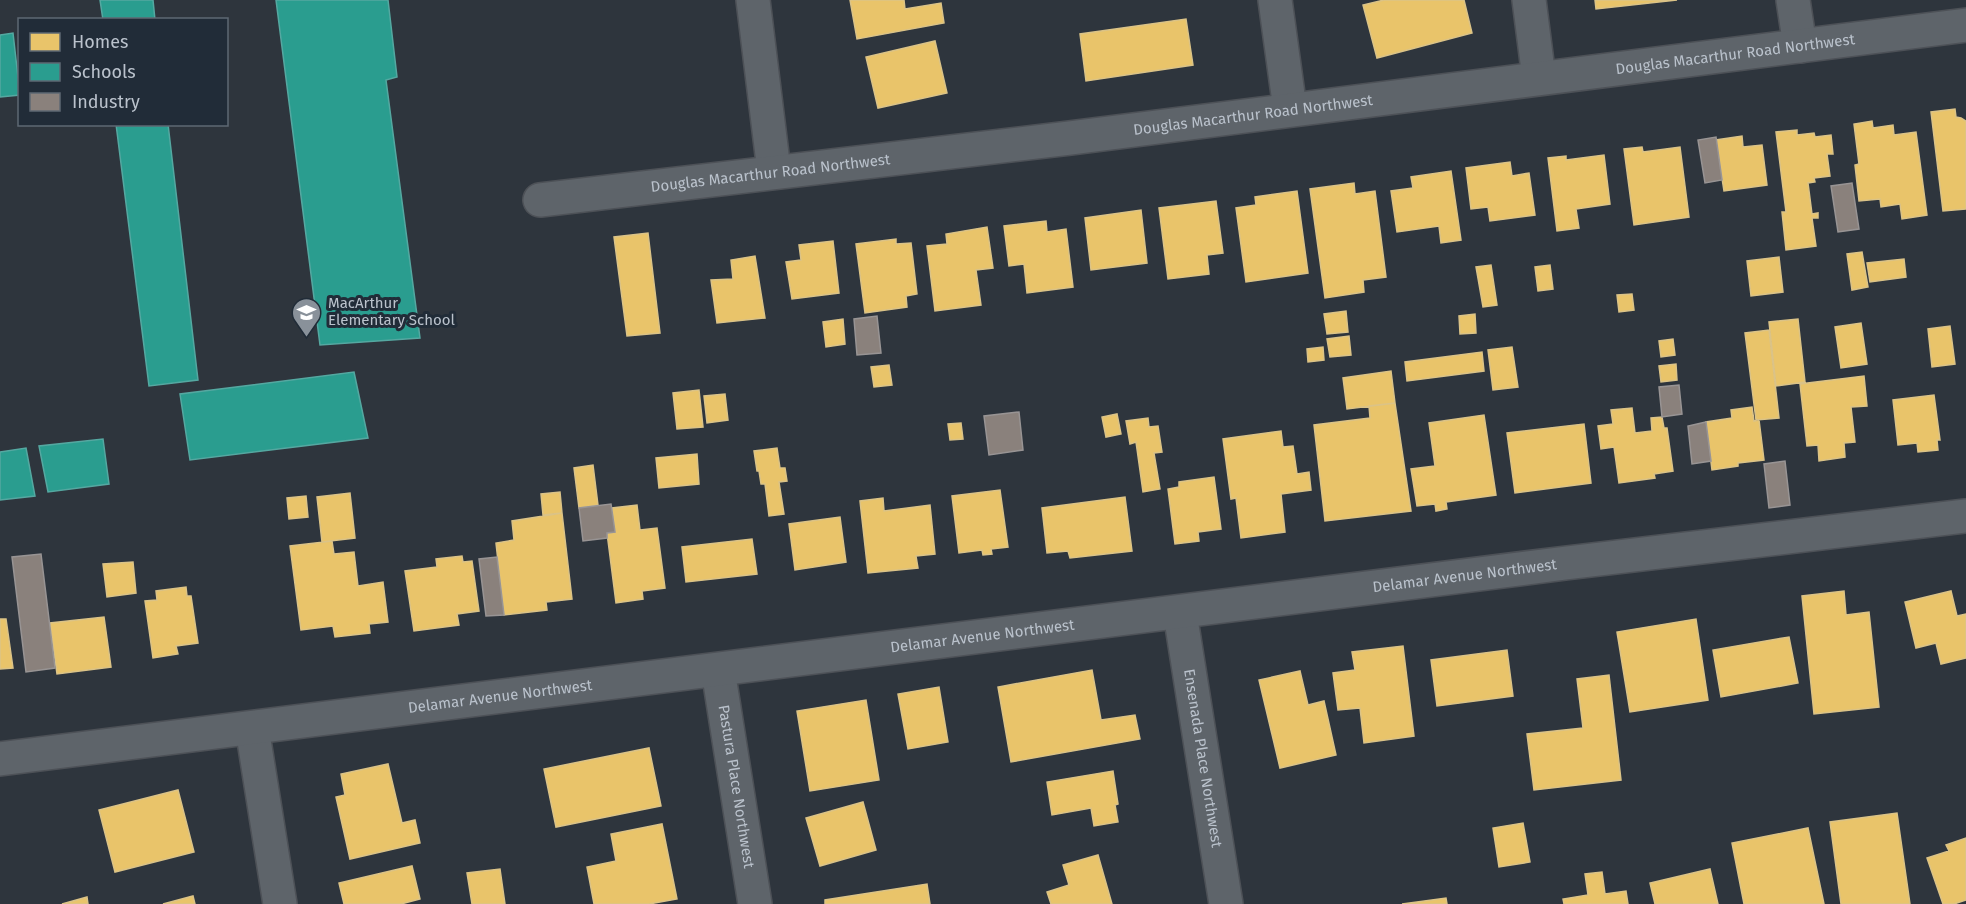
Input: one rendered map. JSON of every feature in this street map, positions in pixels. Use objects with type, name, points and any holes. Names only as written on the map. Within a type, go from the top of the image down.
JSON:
[{"type":"street","points":[[753,0],[774,171]]},
{"type":"street","points":[[1275,0],[1290,110]]},
{"type":"street","points":[[1529,0],[1539,78]]},
{"type":"street","points":[[1793,0],[1800,46]]},
{"type":"street","name":"Douglas Macarthur Road Northwest","points":[[540,200],[1070,138],[1966,25]]},
{"type":"street","name":"Delamar Avenue Northwest","points":[[0,759],[1566,563],[1966,516]]},
{"type":"street","name":"Ensenada Place Northwest","points":[[1180,613],[1226,904]]},
{"type":"street","name":"Pastura Place Northwest","points":[[718,670],[755,904]]},
{"type":"street","points":[[252,728],[280,904]]},
{"type":"building: Homes","points":[[850,0],[904,0],[905,9],[941,3],[944,23],[857,39]]},
{"type":"building: Homes","points":[[1384,0],[1464,0],[1472,33],[1377,58],[1363,5]]},
{"type":"building: Homes","points":[[1595,0],[1677,0],[1596,9]]},
{"type":"building: Homes","points":[[1186,19],[1193,65],[1086,81],[1080,34]]},
{"type":"building: Homes","points":[[935,41],[947,93],[878,108],[866,57]]},
{"type":"building: Homes","points":[[1955,109],[1956,117],[1966,121],[1966,209],[1943,211],[1931,112]]},
{"type":"building: Homes","points":[[1872,121],[1873,128],[1893,125],[1894,135],[1916,132],[1927,215],[1902,219],[1900,204],[1881,207],[1880,199],[1859,201],[1855,165],[1859,164],[1854,124]]},
{"type":"building: Homes","points":[[1797,130],[1797,135],[1814,133],[1815,137],[1831,135],[1833,154],[1827,154],[1830,176],[1814,178],[1815,182],[1808,183],[1812,214],[1818,213],[1818,218],[1812,218],[1816,246],[1786,250],[1782,212],[1786,212],[1776,132]]},
{"type":"building: Homes","points":[[1742,136],[1743,147],[1762,145],[1767,185],[1724,191],[1716,140]]},
{"type":"building: Homes","points":[[1642,147],[1643,152],[1680,147],[1689,217],[1634,225],[1624,149]]},
{"type":"building: Homes","points":[[1604,155],[1610,204],[1576,209],[1579,228],[1557,231],[1548,158],[1566,156],[1566,160]]},
{"type":"building: Homes","points":[[1510,162],[1512,176],[1529,173],[1535,215],[1490,221],[1488,207],[1471,209],[1466,168]]},
{"type":"building: Homes","points":[[1451,171],[1461,240],[1441,243],[1439,226],[1397,232],[1391,191],[1413,188],[1411,177]]},
{"type":"building: Homes","points":[[1354,183],[1355,194],[1375,191],[1386,277],[1363,280],[1364,292],[1325,298],[1310,189]]},
{"type":"building: Homes","points":[[1297,191],[1308,273],[1246,282],[1236,208],[1256,205],[1255,197]]},
{"type":"building: Homes","points":[[1216,201],[1223,253],[1207,255],[1209,274],[1168,279],[1159,208]]},
{"type":"building: Homes","points":[[1141,210],[1147,263],[1091,270],[1085,218]]},
{"type":"building: Homes","points":[[1046,221],[1047,232],[1066,229],[1073,287],[1027,293],[1024,264],[1009,266],[1004,226]]},
{"type":"building: Homes","points":[[987,227],[993,268],[976,270],[981,305],[935,311],[927,246],[947,244],[946,234]]},
{"type":"building: Homes","points":[[648,233],[660,333],[627,336],[614,237]]},
{"type":"building: Homes","points":[[896,239],[896,244],[911,243],[917,294],[906,296],[907,307],[865,313],[856,244]]},
{"type":"building: Homes","points":[[833,241],[839,293],[792,299],[786,262],[801,260],[799,245]]},
{"type":"building: Homes","points":[[1862,252],[1868,287],[1852,290],[1847,254]]},
{"type":"building: Homes","points":[[755,256],[765,318],[717,323],[711,280],[733,279],[731,260]]},
{"type":"building: Homes","points":[[1779,257],[1783,292],[1751,296],[1747,261]]},
{"type":"building: Homes","points":[[1904,259],[1906,277],[1870,282],[1867,263]]},
{"type":"building: Homes","points":[[1491,265],[1497,305],[1483,307],[1476,267]]},
{"type":"building: Homes","points":[[1550,265],[1553,289],[1538,291],[1535,267]]},
{"type":"building: Homes","points":[[1632,294],[1634,310],[1619,312],[1617,295]]},
{"type":"building: Homes","points":[[1346,311],[1348,332],[1327,334],[1324,314]]},
{"type":"building: Homes","points":[[1475,314],[1476,333],[1460,334],[1459,316]]},
{"type":"building: Homes","points":[[843,319],[845,344],[826,347],[823,322]]},
{"type":"building: Homes","points":[[1798,319],[1805,382],[1776,386],[1769,322]]},
{"type":"building: Homes","points":[[1861,323],[1867,364],[1841,368],[1835,327]]},
{"type":"building: Homes","points":[[1950,326],[1955,364],[1932,367],[1928,329]]},
{"type":"building: Homes","points":[[1769,330],[1779,418],[1756,420],[1745,333]]},
{"type":"building: Homes","points":[[1349,336],[1351,355],[1330,357],[1327,339]]},
{"type":"building: Homes","points":[[1673,339],[1675,355],[1661,357],[1659,341]]},
{"type":"building: Homes","points":[[1323,347],[1324,360],[1308,362],[1307,349]]},
{"type":"building: Homes","points":[[1512,347],[1518,387],[1493,390],[1488,350]]},
{"type":"building: Homes","points":[[1482,352],[1484,371],[1407,381],[1405,362]]},
{"type":"building: Homes","points":[[1676,364],[1677,380],[1661,382],[1659,366]]},
{"type":"building: Homes","points":[[889,365],[892,385],[874,387],[871,367]]},
{"type":"building: Homes","points":[[1391,371],[1395,403],[1347,409],[1343,378]]},
{"type":"building: Homes","points":[[1864,376],[1867,406],[1851,407],[1855,442],[1844,443],[1845,457],[1819,461],[1818,445],[1807,446],[1800,384]]},
{"type":"building: Homes","points":[[699,390],[703,427],[677,429],[673,393]]},
{"type":"building: Homes","points":[[725,394],[728,420],[707,423],[704,396]]},
{"type":"building: Homes","points":[[1934,395],[1940,440],[1937,440],[1938,450],[1918,452],[1917,443],[1898,445],[1893,400]]},
{"type":"building: Homes","points":[[1395,403],[1411,511],[1325,521],[1314,425],[1370,418],[1369,406]]},
{"type":"building: Homes","points":[[1752,407],[1754,421],[1759,420],[1764,460],[1738,463],[1738,466],[1712,470],[1706,422],[1732,418],[1731,410]]},
{"type":"building: Homes","points":[[1632,408],[1635,433],[1652,431],[1651,418],[1662,417],[1664,428],[1667,428],[1673,471],[1654,474],[1655,478],[1619,483],[1614,447],[1601,449],[1598,426],[1613,424],[1611,410]]},
{"type":"building: Homes","points":[[1117,414],[1121,434],[1106,437],[1102,417]]},
{"type":"building: Homes","points":[[1484,415],[1496,495],[1446,502],[1447,509],[1436,511],[1435,504],[1417,506],[1411,469],[1435,466],[1429,423]]},
{"type":"building: Homes","points":[[1148,418],[1149,427],[1158,426],[1162,452],[1154,453],[1160,489],[1143,492],[1136,442],[1130,444],[1126,421]]},
{"type":"building: Homes","points":[[961,423],[963,439],[950,440],[948,424]]},
{"type":"building: Homes","points":[[1584,424],[1591,483],[1515,493],[1507,433]]},
{"type":"building: Homes","points":[[1281,431],[1283,447],[1293,446],[1297,474],[1309,472],[1311,490],[1281,494],[1285,532],[1241,538],[1236,498],[1231,499],[1223,439]]},
{"type":"building: Homes","points":[[777,448],[780,468],[785,468],[787,481],[779,482],[784,514],[769,516],[765,484],[761,484],[754,451]]},
{"type":"building: Homes","points":[[697,454],[699,484],[659,488],[656,458]]},
{"type":"building: Homes","points":[[593,465],[598,505],[579,508],[574,468]]},
{"type":"building: Homes","points":[[1214,477],[1221,529],[1198,532],[1199,541],[1175,544],[1168,489],[1179,487],[1179,482]]},
{"type":"building: Homes","points":[[1000,490],[1008,547],[991,549],[992,554],[983,555],[982,550],[959,553],[952,496]]},
{"type":"building: Homes","points":[[560,492],[562,513],[543,515],[541,494]]},
{"type":"building: Homes","points":[[350,493],[355,538],[322,542],[317,497]]},
{"type":"building: Homes","points":[[306,496],[308,517],[289,519],[287,498]]},
{"type":"building: Homes","points":[[1125,497],[1132,551],[1070,558],[1068,551],[1047,553],[1042,508]]},
{"type":"building: Homes","points":[[883,498],[884,511],[930,505],[935,554],[916,556],[918,568],[868,573],[860,501]]},
{"type":"building: Homes","points":[[637,505],[640,530],[657,528],[665,588],[642,591],[643,599],[616,603],[607,533],[615,532],[612,508]]},
{"type":"building: Homes","points":[[562,513],[572,599],[546,602],[547,610],[504,615],[496,543],[514,540],[512,521]]},
{"type":"building: Homes","points":[[840,517],[846,562],[795,570],[789,524]]},
{"type":"building: Homes","points":[[752,539],[757,574],[686,582],[682,547]]},
{"type":"building: Homes","points":[[332,541],[334,554],[354,552],[358,586],[383,582],[388,622],[369,624],[370,633],[335,637],[333,626],[301,630],[290,546]]},
{"type":"building: Homes","points":[[462,556],[463,562],[472,561],[479,611],[457,614],[459,625],[414,631],[405,571],[437,567],[436,559]]},
{"type":"building: Homes","points":[[133,562],[136,593],[107,597],[103,564]]},
{"type":"building: Homes","points":[[186,587],[187,596],[191,596],[198,643],[176,646],[178,654],[153,658],[145,601],[157,600],[156,591]]},
{"type":"building: Homes","points":[[1844,591],[1846,615],[1869,612],[1879,707],[1814,714],[1802,596]]},
{"type":"building: Homes","points":[[1951,591],[1957,616],[1966,614],[1966,658],[1941,664],[1936,643],[1916,648],[1905,602]]},
{"type":"building: Homes","points":[[104,617],[111,667],[57,674],[50,623]]},
{"type":"building: Homes","points":[[0,619],[6,619],[13,668],[0,669]]},
{"type":"building: Homes","points":[[1696,619],[1708,700],[1630,712],[1617,632]]},
{"type":"building: Homes","points":[[1789,637],[1798,683],[1721,697],[1713,650]]},
{"type":"building: Homes","points":[[1403,646],[1414,736],[1364,743],[1360,708],[1338,710],[1333,673],[1355,670],[1352,652]]},
{"type":"building: Homes","points":[[1507,650],[1513,696],[1437,706],[1431,660]]},
{"type":"building: Homes","points":[[1092,670],[1101,720],[1135,715],[1140,739],[1011,762],[998,687]]},
{"type":"building: Homes","points":[[1300,671],[1308,705],[1324,701],[1336,755],[1280,768],[1259,680]]},
{"type":"building: Homes","points":[[1609,675],[1621,780],[1534,790],[1527,734],[1583,728],[1577,679]]},
{"type":"building: Homes","points":[[939,687],[948,742],[908,749],[898,694]]},
{"type":"building: Homes","points":[[866,700],[879,780],[810,791],[797,711]]},
{"type":"building: Homes","points":[[649,748],[661,806],[556,827],[544,769]]},
{"type":"building: Homes","points":[[388,764],[402,823],[415,820],[420,843],[350,859],[336,797],[345,795],[341,774]]},
{"type":"building: Homes","points":[[1113,771],[1118,822],[1094,826],[1091,808],[1052,815],[1047,782]]},
{"type":"building: Homes","points":[[178,790],[194,852],[115,872],[99,810]]},
{"type":"building: Homes","points":[[863,802],[876,850],[820,866],[806,818]]},
{"type":"building: Homes","points":[[1897,813],[1910,904],[1841,904],[1830,822]]},
{"type":"building: Homes","points":[[1523,823],[1530,862],[1499,867],[1493,828]]},
{"type":"building: Homes","points":[[662,824],[677,899],[649,904],[594,904],[587,867],[616,861],[611,834]]},
{"type":"building: Homes","points":[[1808,828],[1824,904],[1744,904],[1732,843]]},
{"type":"building: Homes","points":[[1966,838],[1966,900],[1954,904],[1943,904],[1927,858],[1949,851],[1946,845]]},
{"type":"building: Homes","points":[[1098,855],[1112,904],[1051,904],[1047,892],[1069,885],[1063,865]]},
{"type":"building: Homes","points":[[412,866],[420,899],[401,904],[344,904],[339,883]]},
{"type":"building: Homes","points":[[500,869],[505,904],[472,904],[467,873]]},
{"type":"building: Homes","points":[[1710,869],[1718,904],[1655,904],[1650,883]]},
{"type":"building: Homes","points":[[1602,872],[1605,894],[1626,891],[1628,904],[1564,904],[1563,899],[1588,895],[1585,874]]},
{"type":"building: Homes","points":[[927,884],[930,904],[825,904],[825,900]]},
{"type":"building: Homes","points":[[193,896],[195,904],[163,904]]},
{"type":"building: Homes","points":[[87,897],[88,904],[62,904]]},
{"type":"building: Homes","points":[[1446,898],[1447,904],[1402,904]]},
{"type":"building: Schools","points":[[100,0],[153,0],[155,18],[103,18]]},
{"type":"building: Schools","points":[[276,0],[388,0],[397,77],[386,80],[420,338],[320,345]]},
{"type":"building: Schools","points":[[13,33],[18,95],[0,97],[0,35]]},
{"type":"building: Schools","points":[[116,126],[168,126],[198,380],[149,386]]},
{"type":"building: Schools","points":[[354,372],[368,438],[190,460],[180,394]]},
{"type":"building: Schools","points":[[103,439],[109,484],[48,492],[39,446]]},
{"type":"building: Schools","points":[[26,448],[35,496],[0,500],[0,452]]},
{"type":"building: Industry","points":[[1716,137],[1722,180],[1705,183],[1698,140]]},
{"type":"building: Industry","points":[[1852,183],[1859,229],[1838,232],[1831,186]]},
{"type":"building: Industry","points":[[877,316],[881,353],[857,355],[854,319]]},
{"type":"building: Industry","points":[[1679,385],[1682,414],[1662,417],[1659,387]]},
{"type":"building: Industry","points":[[1019,412],[1023,450],[989,455],[984,416]]},
{"type":"building: Industry","points":[[1706,422],[1711,461],[1692,464],[1688,426]]},
{"type":"building: Industry","points":[[1785,461],[1790,505],[1769,508],[1764,464]]},
{"type":"building: Industry","points":[[611,504],[615,532],[607,533],[607,538],[583,541],[579,508]]},
{"type":"building: Industry","points":[[41,554],[55,668],[26,672],[12,557]]},
{"type":"building: Industry","points":[[497,557],[504,615],[486,616],[479,559]]},
{"type":"place","name":"MacArthur Elementary School","points":[[307,338]]}]
